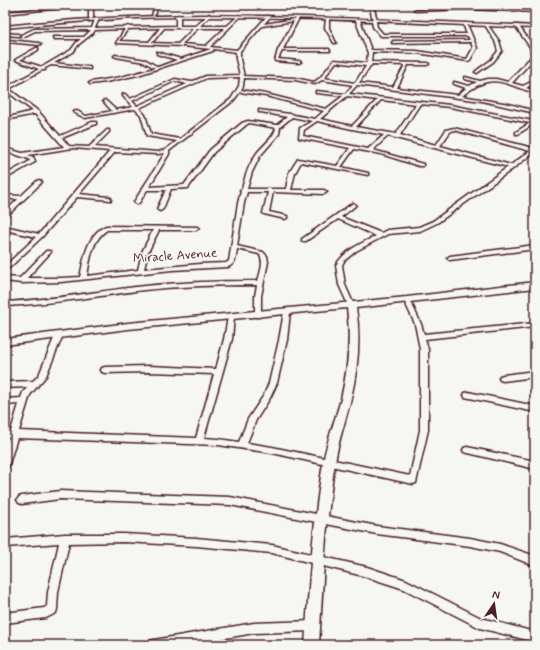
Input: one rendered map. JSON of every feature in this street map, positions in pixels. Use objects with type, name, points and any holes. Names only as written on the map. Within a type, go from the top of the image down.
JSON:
[{"type":"street","points":[[5,13],[86,5]]},
{"type":"street","points":[[91,5],[91,18]]},
{"type":"street","points":[[153,15],[157,5],[190,5]]},
{"type":"street","points":[[232,5],[306,5]]},
{"type":"street","points":[[412,5],[372,5],[375,27],[382,35],[469,35]]},
{"type":"street","points":[[5,9],[28,6]]},
{"type":"street","points":[[416,10],[468,8],[535,11]]},
{"type":"street","points":[[5,26],[91,18],[153,15],[218,15],[535,26]]},
{"type":"street","points":[[5,26],[98,18],[218,15],[296,19],[374,20],[535,26]]},
{"type":"street","points":[[178,16],[178,27]]},
{"type":"street","points":[[179,45],[195,27],[209,16]]},
{"type":"street","points":[[207,48],[239,16]]},
{"type":"street","points":[[137,202],[162,162],[167,151],[179,140],[223,109],[239,91],[243,76],[237,58],[238,51],[268,17]]},
{"type":"street","points":[[68,148],[36,112],[6,89],[52,64],[72,51],[78,43],[86,38],[94,29],[98,18]]},
{"type":"street","points":[[262,25],[296,19]]},
{"type":"street","points":[[296,19],[276,60],[299,62]]},
{"type":"street","points":[[327,19],[327,28],[335,42]]},
{"type":"street","points":[[358,20],[369,51],[370,64],[357,84],[327,111],[302,129],[301,136],[370,151],[421,165]]},
{"type":"street","points":[[369,51],[421,53],[467,60],[470,58],[475,48],[465,24]]},
{"type":"street","points":[[477,72],[492,61],[500,51],[497,41],[487,25]]},
{"type":"street","points":[[509,83],[533,57],[533,47],[517,26]]},
{"type":"street","points":[[150,43],[163,27]]},
{"type":"street","points":[[5,34],[20,35],[31,31],[59,30],[228,27]]},
{"type":"street","points":[[128,28],[117,42],[179,45],[238,51]]},
{"type":"street","points":[[59,30],[53,39],[86,38]]},
{"type":"street","points":[[6,41],[39,44]]},
{"type":"street","points":[[393,42],[472,41]]},
{"type":"street","points":[[37,49],[17,60],[44,68]]},
{"type":"street","points":[[91,83],[102,82],[215,49]]},
{"type":"street","points":[[280,50],[328,50]]},
{"type":"street","points":[[158,53],[180,60]]},
{"type":"street","points":[[116,56],[145,61],[156,67]]},
{"type":"street","points":[[75,112],[85,117],[137,107],[209,76],[288,78],[315,83],[335,61],[370,64],[427,64]]},
{"type":"street","points":[[52,64],[89,68]]},
{"type":"street","points":[[395,88],[407,64]]},
{"type":"street","points":[[321,78],[357,84],[460,95],[535,112]]},
{"type":"street","points":[[466,78],[480,82]]},
{"type":"street","points":[[460,95],[469,88],[491,78],[535,92]]},
{"type":"street","points":[[130,101],[175,80],[192,84]]},
{"type":"street","points":[[523,88],[535,81]]},
{"type":"street","points":[[455,83],[469,88]]},
{"type":"street","points":[[239,91],[266,94],[327,111]]},
{"type":"street","points":[[317,92],[463,108],[534,122]]},
{"type":"street","points":[[124,95],[143,114],[149,135],[179,140]]},
{"type":"street","points":[[352,128],[380,99]]},
{"type":"street","points":[[105,101],[115,111]]},
{"type":"street","points":[[397,136],[419,102]]},
{"type":"street","points":[[262,111],[292,115],[397,136],[512,167]]},
{"type":"street","points":[[5,119],[36,112]]},
{"type":"street","name":"Miracle Avenue","points":[[5,279],[21,281],[60,281],[182,266],[228,265],[232,261],[243,190],[252,164],[276,133],[278,127],[292,115]]},
{"type":"street","points":[[144,189],[186,187],[212,151],[248,122],[278,127]]},
{"type":"street","points":[[518,133],[534,122]]},
{"type":"street","points":[[59,138],[94,123]]},
{"type":"street","points":[[437,146],[448,131],[452,129],[534,149]]},
{"type":"street","points":[[90,148],[107,131]]},
{"type":"street","points":[[370,151],[386,134]]},
{"type":"street","points":[[21,155],[68,148],[146,152],[167,151]]},
{"type":"street","points":[[338,168],[352,148]]},
{"type":"street","points":[[5,149],[33,161],[5,177]]},
{"type":"street","points":[[312,645],[322,519],[330,461],[349,389],[353,353],[354,321],[351,305],[342,285],[340,265],[342,260],[386,232],[420,229],[435,222],[512,167],[534,149]]},
{"type":"street","points":[[6,268],[40,236],[114,150]]},
{"type":"street","points":[[288,191],[292,173],[299,160],[366,174]]},
{"type":"street","points":[[5,215],[39,182]]},
{"type":"street","points":[[160,209],[169,188]]},
{"type":"street","points":[[243,190],[324,192]]},
{"type":"street","points":[[271,191],[266,213],[285,217]]},
{"type":"street","points":[[76,195],[109,200]]},
{"type":"street","points":[[5,197],[22,198]]},
{"type":"street","points":[[304,240],[353,205]]},
{"type":"street","points":[[337,217],[380,235]]},
{"type":"street","points":[[5,228],[40,236]]},
{"type":"street","points":[[83,278],[89,250],[102,230],[106,228],[196,228]]},
{"type":"street","points":[[141,270],[145,252],[157,228]]},
{"type":"street","points":[[234,247],[261,253],[264,256],[265,262],[258,296],[258,314]]},
{"type":"street","points":[[450,258],[535,247]]},
{"type":"street","points":[[21,281],[48,252]]},
{"type":"street","points":[[5,304],[67,300],[180,284],[261,283]]},
{"type":"street","points":[[5,342],[128,326],[407,300],[535,285]]},
{"type":"street","points":[[9,434],[199,441],[241,446],[330,461],[413,480],[424,430],[422,337],[407,300]]},
{"type":"street","points":[[241,446],[252,418],[267,396],[273,383],[283,340],[287,312]]},
{"type":"street","points":[[199,441],[228,339],[231,317]]},
{"type":"street","points":[[422,337],[535,325]]},
{"type":"street","points":[[5,464],[9,434],[30,388],[42,376],[60,336]]},
{"type":"street","points":[[105,370],[148,369],[219,372]]},
{"type":"street","points":[[502,378],[535,374]]},
{"type":"street","points":[[5,385],[35,384]]},
{"type":"street","points":[[468,395],[535,409]]},
{"type":"street","points":[[5,402],[24,401]]},
{"type":"street","points":[[467,450],[535,465]]},
{"type":"street","points":[[22,500],[60,495],[230,501],[377,530],[470,542],[500,548],[535,561]]},
{"type":"street","points":[[5,618],[46,613],[52,609],[53,592],[65,538]]},
{"type":"street","points":[[5,542],[65,538],[124,538],[196,542],[272,549],[367,572],[406,585],[480,623],[535,637]]},
{"type":"street","points":[[154,645],[254,628],[313,626]]}]
